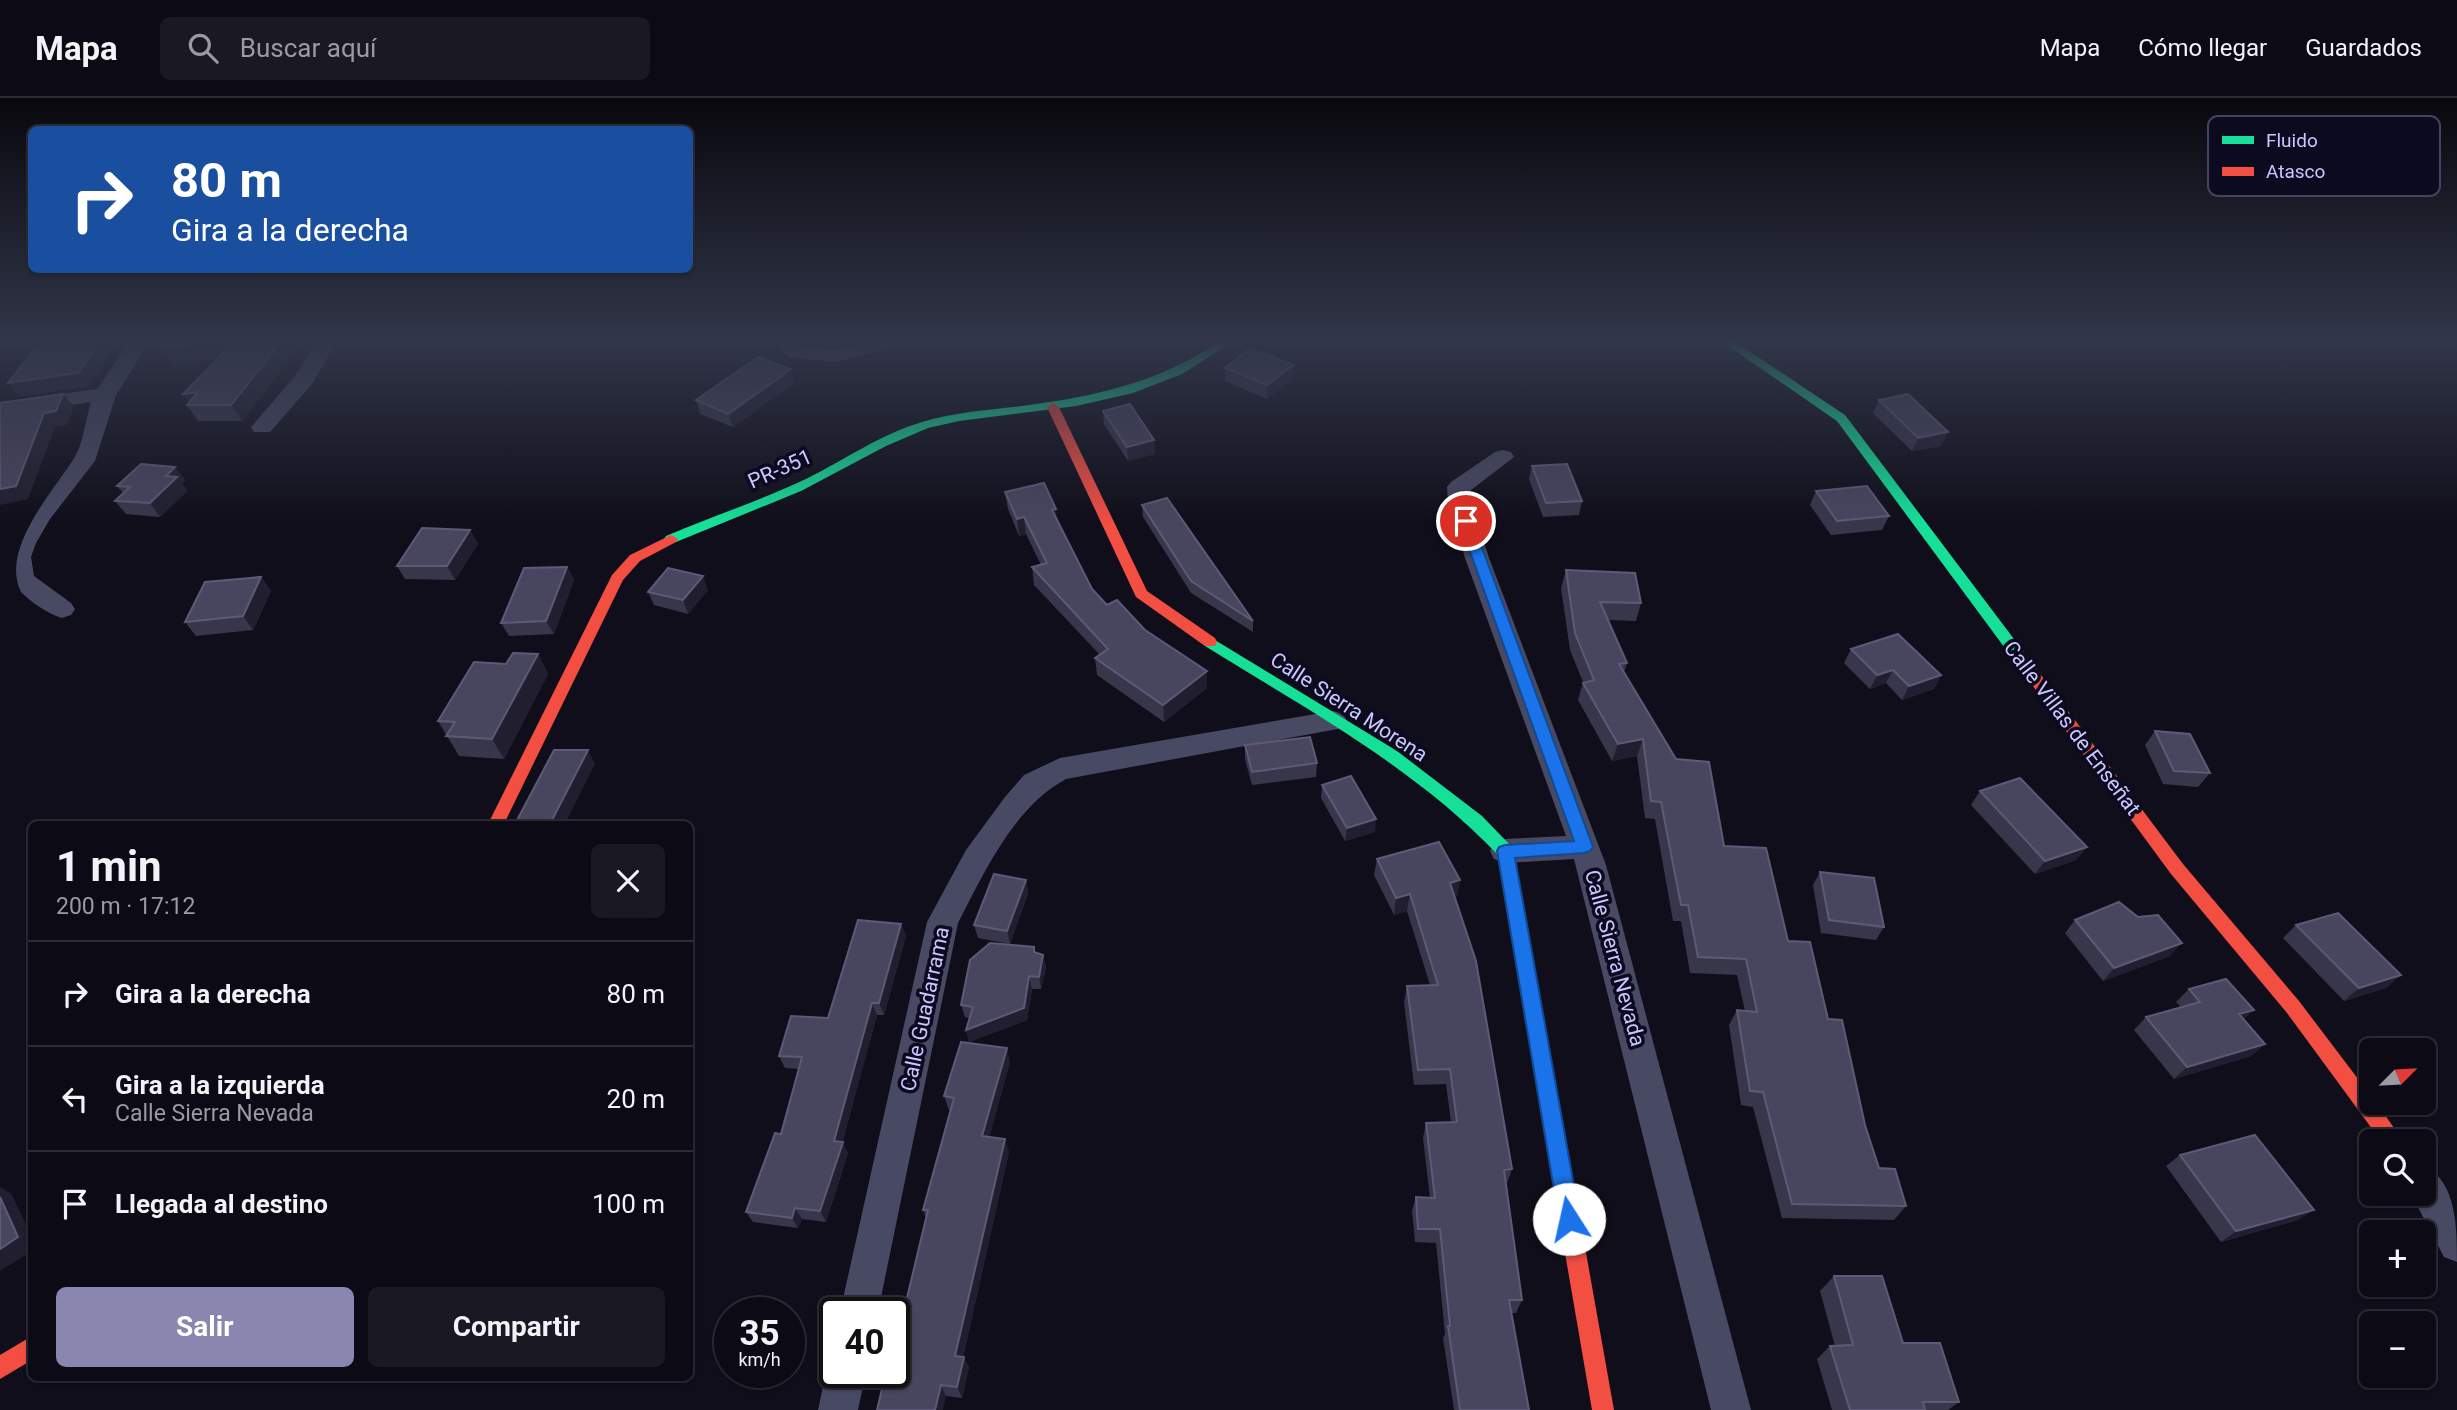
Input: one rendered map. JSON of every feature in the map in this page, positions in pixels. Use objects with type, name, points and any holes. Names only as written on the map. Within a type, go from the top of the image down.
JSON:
[{"type":"street","points":[[0,409],[47,402]]},
{"type":"street","points":[[62,608],[44,598],[19,572],[19,554],[27,534],[86,459],[103,402]]},
{"type":"street","points":[[262,427],[284,402]]},
{"type":"street","name":"PR-351","points":[[497,821],[617,578],[633,560],[658,545],[814,479],[892,436],[943,420],[1081,402]]},
{"type":"street","name":"Calle Villas de Enseñat","points":[[1818,402],[1841,418],[2177,869],[2293,1007],[2384,1129]]},
{"type":"street","name":"Calle Sierra Morena","points":[[1053,407],[1141,594],[1187,628],[1391,755],[1476,821],[1505,851]]},
{"type":"street","name":"Calle Sierra Nevada","points":[[1503,457],[1460,487],[1460,502],[1477,558],[1584,847],[1731,1410]]},
{"type":"street","name":"Calle Guadarrama","points":[[862,1297],[943,922],[977,858],[1015,805],[1034,783],[1060,769],[1333,721]]},
{"type":"street","points":[[1584,847],[1505,851],[1603,1410]]},
{"type":"street","points":[[2436,1205],[2457,1244]]},
{"type":"street","points":[[0,1368],[28,1350]]},
{"type":"street","points":[[838,1410],[843,1388]]},
{"type":"building","points":[[60,402],[56,411],[44,413],[16,486],[0,489],[0,403]]},
{"type":"building","points":[[189,402],[233,402],[231,405],[187,405]]},
{"type":"building","points":[[701,402],[744,402],[728,414]]},
{"type":"building","points":[[1881,402],[1917,402],[1948,432],[1918,438]]},
{"type":"building","points":[[1130,404],[1154,440],[1127,447],[1103,411]]},
{"type":"building","points":[[141,464],[175,467],[166,476],[177,477],[150,503],[115,501],[130,487],[117,486]]},
{"type":"building","points":[[1567,464],[1582,501],[1546,503],[1532,466]]},
{"type":"building","points":[[1044,483],[1056,509],[1052,510],[1092,589],[1107,605],[1117,600],[1145,630],[1207,671],[1163,705],[1095,658],[1108,649],[1032,567],[1047,563],[1024,517],[1017,519],[1005,492]]},
{"type":"building","points":[[1867,486],[1889,516],[1837,521],[1816,491]]},
{"type":"building","points":[[1167,498],[1253,621],[1191,581],[1142,505]]},
{"type":"building","points":[[422,528],[470,530],[447,566],[397,566]]},
{"type":"building","points":[[567,567],[546,621],[501,623],[524,568]]},
{"type":"building","points":[[668,568],[703,576],[683,600],[648,592]]},
{"type":"building","points":[[1566,570],[1635,573],[1641,603],[1600,602],[1627,663],[1619,664],[1676,759],[1709,762],[1724,846],[1766,848],[1788,941],[1810,942],[1828,1019],[1842,1020],[1865,1125],[1879,1168],[1895,1169],[1906,1206],[1792,1204],[1763,1092],[1750,1091],[1737,1010],[1757,1012],[1746,959],[1698,957],[1688,905],[1681,905],[1661,802],[1651,801],[1643,739],[1618,744],[1583,683],[1594,680],[1575,633]]},
{"type":"building","points":[[261,577],[243,616],[185,622],[205,582]]},
{"type":"building","points":[[1898,634],[1941,675],[1909,686],[1893,670],[1877,675],[1851,649]]},
{"type":"building","points":[[513,653],[538,654],[492,739],[446,736],[455,722],[438,721],[474,662],[506,664]]},
{"type":"building","points":[[2155,731],[2190,734],[2210,773],[2174,771]]},
{"type":"building","points":[[1310,737],[1317,763],[1252,772],[1245,745]]},
{"type":"building","points":[[554,750],[588,750],[552,821],[517,821]]},
{"type":"building","points":[[1351,776],[1376,819],[1347,828],[1322,785]]},
{"type":"building","points":[[2020,778],[2087,847],[2045,861],[1980,791]]},
{"type":"building","points":[[1439,842],[1460,880],[1450,883],[1476,961],[1512,1169],[1504,1170],[1522,1300],[1509,1300],[1529,1410],[1460,1410],[1448,1326],[1440,1229],[1418,1229],[1416,1197],[1435,1198],[1426,1123],[1457,1122],[1450,1069],[1418,1070],[1407,986],[1438,985],[1410,894],[1396,898],[1377,859]]},
{"type":"building","points":[[1820,872],[1874,878],[1884,927],[1829,920]]},
{"type":"building","points":[[994,874],[1026,880],[1007,931],[974,925]]},
{"type":"building","points":[[2119,902],[2138,917],[2158,915],[2182,943],[2114,968],[2075,920]]},
{"type":"building","points":[[2338,913],[2401,975],[2359,988],[2296,925]]},
{"type":"building","points":[[858,920],[901,924],[879,1003],[872,1003],[834,1141],[843,1142],[820,1211],[795,1208],[792,1218],[746,1212],[775,1133],[781,1134],[802,1057],[779,1056],[791,1016],[828,1018]]},
{"type":"building","points":[[990,943],[1034,947],[1034,952],[1043,955],[1039,977],[1029,976],[1024,1008],[966,1030],[973,1007],[961,1005],[970,960]]},
{"type":"building","points":[[2226,979],[2254,1010],[2239,1014],[2265,1044],[2187,1067],[2146,1017],[2200,1002],[2189,989]]},
{"type":"building","points":[[961,1042],[1007,1048],[982,1136],[1005,1139],[955,1356],[964,1357],[957,1387],[941,1385],[935,1410],[877,1410],[882,1388],[910,1388],[910,1297],[907,1297],[928,1210],[923,1210],[954,1098],[944,1096]]},
{"type":"building","points":[[2255,1135],[2314,1210],[2236,1231],[2180,1155]]},
{"type":"building","points":[[0,1197],[18,1237],[0,1249]]},
{"type":"building","points":[[1834,1276],[1882,1276],[1903,1343],[1940,1343],[1959,1402],[1923,1402],[1925,1410],[1850,1410],[1830,1346],[1853,1345]]},
{"type":"traffic: fast","points":[[671,539],[797,488],[909,430],[959,417],[1074,402]]},
{"type":"traffic: fast","points":[[1818,402],[1841,418],[2018,655]]},
{"type":"traffic: fast","points":[[1210,642],[1391,755],[1476,821],[1505,851],[1546,1084]]},
{"type":"traffic: jam","points":[[1053,407],[1141,594],[1210,642]]},
{"type":"traffic: jam","points":[[497,821],[617,578],[635,558],[671,539]]},
{"type":"traffic: jam","points":[[2018,655],[2177,869],[2293,1007],[2384,1129]]},
{"type":"traffic: jam","points":[[1546,1084],[1603,1410]]},
{"type":"traffic: jam","points":[[0,1368],[28,1350]]},
{"type":"route","points":[[1466,521],[1477,558],[1584,847],[1505,851],[1569,1219]]}]
